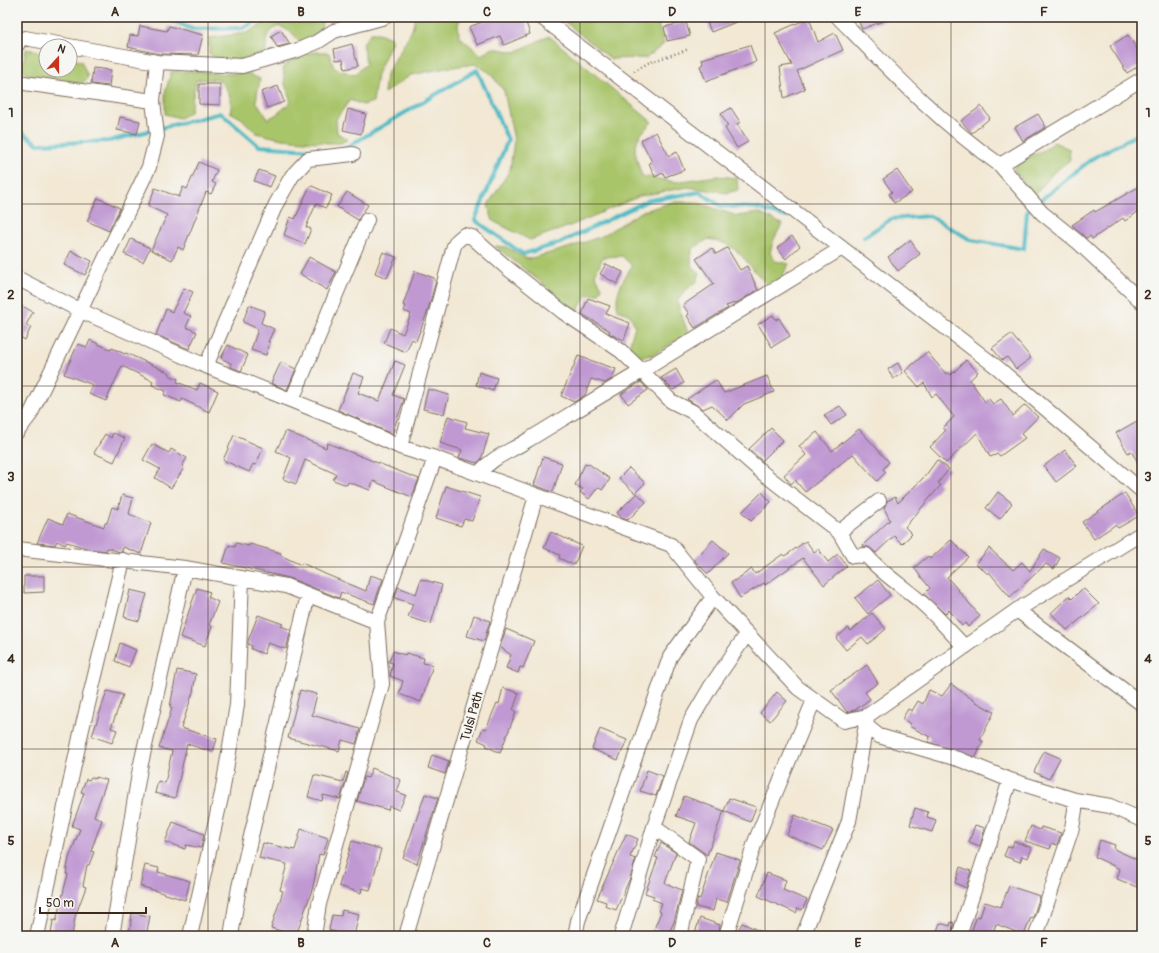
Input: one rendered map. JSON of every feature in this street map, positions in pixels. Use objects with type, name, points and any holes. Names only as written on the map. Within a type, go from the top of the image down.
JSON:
[{"type":"street","points":[[17,45],[20,40],[25,38],[157,62],[242,66],[253,64],[311,45],[334,31],[385,17]]},
{"type":"street","points":[[541,17],[998,368],[1142,491]]},
{"type":"street","points":[[838,17],[902,82],[968,143],[1000,165],[1042,213],[1078,242],[1142,302]]},
{"type":"street","points":[[17,432],[30,415],[79,310],[149,167],[157,136],[153,101],[157,62]]},
{"type":"street","points":[[1000,165],[1142,79]]},
{"type":"street","points":[[17,82],[153,101]]},
{"type":"street","points":[[206,366],[276,204],[292,176],[308,159],[353,154]]},
{"type":"street","points":[[292,400],[367,220]]},
{"type":"street","points":[[400,447],[454,246],[464,235],[472,237],[506,267],[563,312],[621,351],[671,401],[693,412],[764,474],[838,532],[853,556],[866,555],[896,584],[922,603],[965,647]]},
{"type":"street","points":[[478,474],[496,456],[525,442],[842,248]]},
{"type":"street","points":[[17,278],[79,310],[206,366],[292,400],[400,447],[435,458],[671,545],[713,597],[798,688],[844,721],[866,721],[1017,610],[1142,533]]},
{"type":"street","points":[[314,936],[319,904],[382,684],[377,622],[435,458]]},
{"type":"street","name":"Tulsi Path","points":[[406,936],[536,496]]},
{"type":"street","points":[[838,532],[879,501]]},
{"type":"street","points":[[17,549],[185,568],[286,586],[377,622]]},
{"type":"street","points":[[37,936],[81,733],[122,560]]},
{"type":"street","points":[[112,936],[140,768],[185,568]]},
{"type":"street","points":[[190,936],[222,793],[236,705],[242,578]]},
{"type":"street","points":[[232,936],[239,887],[308,595]]},
{"type":"street","points":[[575,936],[578,921],[670,657],[713,597]]},
{"type":"street","points":[[1017,610],[1142,704]]},
{"type":"street","points":[[621,936],[654,827],[691,720],[711,686],[747,634]]},
{"type":"street","points":[[726,936],[755,842],[814,700]]},
{"type":"street","points":[[866,721],[879,736],[961,760],[1010,780],[1074,800],[1110,806],[1142,820]]},
{"type":"street","points":[[803,936],[849,821],[866,721]]},
{"type":"street","points":[[959,936],[1010,780]]},
{"type":"street","points":[[1036,936],[1072,828],[1075,810],[1074,800]]},
{"type":"street","points":[[654,827],[698,859],[680,936]]},
{"type":"path","points":[[624,81],[635,70],[648,63],[689,49]]},
{"type":"green space","points":[[279,17],[323,17],[323,22],[313,37],[301,44],[292,33],[280,26],[271,31],[267,36],[266,52],[237,60],[223,60],[209,54],[209,38],[247,33],[268,21]]},
{"type":"green space","points":[[415,17],[461,17],[458,24],[459,36],[481,55],[493,48],[515,52],[549,36],[652,122],[640,136],[635,147],[642,176],[675,182],[717,176],[737,178],[738,190],[727,193],[688,187],[640,196],[570,226],[530,240],[493,221],[488,205],[510,170],[514,140],[504,91],[489,72],[475,64],[411,75],[384,93],[386,75],[412,30]]},
{"type":"green space","points":[[559,17],[659,17],[659,28],[664,44],[646,58],[611,59]]},
{"type":"green space","points":[[371,33],[379,33],[393,39],[377,74],[373,102],[363,105],[350,100],[336,119],[337,133],[348,139],[341,143],[282,139],[256,133],[241,118],[230,112],[231,103],[229,94],[218,79],[196,80],[190,112],[180,118],[165,114],[165,93],[171,72],[196,71],[223,74],[247,73],[260,79],[256,101],[268,119],[277,114],[291,102],[285,84],[283,67],[304,54],[323,52],[329,53],[334,68],[354,75],[366,64],[363,43]]},
{"type":"green space","points":[[26,49],[38,51],[38,77],[29,77],[22,68]]},
{"type":"green space","points":[[78,60],[81,61],[88,77],[79,88],[51,78],[78,78]]},
{"type":"green space","points":[[1054,142],[1069,149],[1070,160],[1053,173],[1034,196],[1013,169],[1023,160],[1044,150]]},
{"type":"green space","points":[[672,202],[696,202],[737,216],[758,213],[782,224],[773,241],[770,253],[775,261],[789,264],[780,280],[769,286],[743,257],[729,246],[708,239],[692,249],[691,266],[700,273],[696,283],[685,290],[677,302],[688,333],[653,355],[638,357],[629,346],[635,326],[630,315],[618,310],[617,298],[620,287],[632,266],[622,256],[603,257],[595,275],[602,287],[599,294],[587,295],[577,311],[564,304],[552,291],[495,246],[506,247],[528,259],[568,248],[602,236],[641,212]]},
{"type":"building","points":[[495,17],[524,17],[530,34],[504,45],[500,36],[477,45],[469,27]]},
{"type":"building","points":[[705,17],[746,17],[746,18],[711,32]]},
{"type":"building","points":[[857,17],[891,17],[891,18],[862,29]]},
{"type":"building","points":[[809,18],[818,42],[835,33],[843,50],[797,71],[805,89],[784,98],[780,67],[792,65],[775,33]]},
{"type":"building","points":[[686,22],[690,36],[667,41],[664,27]]},
{"type":"building","points":[[140,26],[167,31],[169,26],[203,35],[198,55],[159,54],[128,47],[130,35],[138,36]]},
{"type":"building","points":[[281,30],[290,44],[277,47],[271,36]]},
{"type":"building","points":[[1128,35],[1142,57],[1142,64],[1127,73],[1110,46]]},
{"type":"building","points":[[352,44],[358,66],[345,69],[343,59],[336,60],[334,49]]},
{"type":"building","points":[[750,45],[756,62],[706,81],[700,66],[703,64],[702,59]]},
{"type":"building","points":[[93,68],[111,70],[109,86],[91,84]]},
{"type":"building","points":[[199,84],[220,84],[220,105],[199,104]]},
{"type":"building","points":[[278,86],[284,102],[267,108],[261,92]]},
{"type":"building","points":[[981,106],[990,118],[972,133],[961,121]]},
{"type":"building","points":[[731,108],[740,122],[737,124],[748,142],[737,148],[725,128],[728,126],[721,114]]},
{"type":"building","points":[[348,109],[366,114],[361,134],[343,130]]},
{"type":"building","points":[[1038,114],[1046,127],[1023,141],[1015,127]]},
{"type":"building","points":[[120,117],[140,121],[137,134],[117,130]]},
{"type":"building","points":[[656,132],[669,156],[677,152],[684,170],[665,177],[663,173],[655,177],[649,163],[652,162],[641,140]]},
{"type":"building","points":[[199,162],[217,170],[212,182],[216,184],[211,194],[206,192],[183,250],[178,247],[172,260],[151,250],[167,215],[148,206],[155,188],[179,197],[183,187],[187,189]]},
{"type":"building","points":[[259,170],[275,176],[270,187],[254,181]]},
{"type":"building","points":[[897,170],[912,192],[894,203],[889,194],[892,192],[883,179]]},
{"type":"building","points":[[1142,185],[1142,209],[1125,221],[1123,218],[1092,239],[1090,236],[1086,238],[1072,225],[1094,210],[1095,212]]},
{"type":"building","points":[[312,186],[332,195],[326,208],[316,204],[306,227],[311,229],[305,244],[284,235],[290,217],[295,219],[309,188]]},
{"type":"building","points":[[347,192],[368,205],[358,220],[337,207]]},
{"type":"building","points":[[98,198],[120,208],[109,231],[87,221]]},
{"type":"building","points":[[792,236],[800,246],[786,259],[777,248]]},
{"type":"building","points":[[131,239],[150,248],[143,262],[124,254]]},
{"type":"building","points":[[910,240],[920,254],[898,271],[888,257]]},
{"type":"building","points":[[712,248],[716,254],[727,248],[740,270],[747,266],[758,290],[738,302],[726,306],[728,308],[695,328],[687,316],[689,314],[683,305],[714,284],[696,259]]},
{"type":"building","points":[[71,251],[92,261],[85,275],[64,265]]},
{"type":"building","points":[[383,252],[396,257],[387,278],[375,273]]},
{"type":"building","points":[[309,257],[336,272],[327,290],[300,274]]},
{"type":"building","points":[[606,264],[623,272],[617,284],[600,274]]},
{"type":"building","points":[[415,271],[434,278],[436,281],[427,313],[416,341],[412,339],[406,352],[384,343],[390,328],[403,334],[411,314],[404,311],[406,306],[403,305]]},
{"type":"building","points":[[184,288],[193,292],[183,313],[191,316],[186,327],[197,332],[189,349],[156,335],[166,309],[172,312]]},
{"type":"building","points":[[588,298],[610,306],[606,314],[630,323],[624,340],[609,333],[610,331],[582,314]]},
{"type":"building","points":[[17,303],[33,312],[26,325],[31,327],[25,340],[20,337],[17,342]]},
{"type":"building","points":[[249,305],[265,311],[261,323],[274,329],[268,342],[270,342],[266,355],[251,350],[258,329],[243,322]]},
{"type":"building","points":[[773,315],[776,320],[779,318],[790,336],[772,347],[758,324]]},
{"type":"building","points":[[1011,334],[1031,358],[1016,369],[1007,357],[1002,360],[992,348]]},
{"type":"building","points":[[90,340],[111,350],[112,348],[125,354],[126,353],[170,373],[169,375],[178,379],[177,382],[197,390],[200,383],[218,391],[209,412],[182,399],[181,402],[164,395],[166,391],[152,385],[153,381],[122,366],[106,401],[89,394],[93,385],[64,374],[78,344],[87,347]]},
{"type":"building","points":[[228,345],[248,355],[241,371],[231,367],[232,364],[221,358]]},
{"type":"building","points":[[927,352],[946,374],[948,372],[951,375],[966,360],[978,372],[970,380],[985,402],[989,399],[993,404],[1001,399],[1013,416],[1025,405],[1038,417],[1021,434],[1025,438],[1000,456],[998,454],[990,457],[977,433],[946,463],[930,447],[946,430],[943,428],[954,417],[936,394],[932,397],[924,383],[919,387],[905,371]]},
{"type":"building","points":[[578,356],[616,369],[612,379],[605,383],[591,379],[585,395],[574,402],[561,396]]},
{"type":"building","points":[[395,361],[405,365],[393,395],[404,399],[392,434],[338,410],[353,373],[364,377],[358,393],[379,401]]},
{"type":"building","points":[[281,362],[296,369],[287,390],[271,383]]},
{"type":"building","points":[[898,363],[903,373],[893,379],[888,369]]},
{"type":"building","points":[[676,369],[684,383],[673,390],[661,378]]},
{"type":"building","points":[[479,372],[497,378],[493,391],[476,385]]},
{"type":"building","points":[[767,376],[774,392],[744,404],[728,420],[712,405],[703,409],[687,399],[716,380],[724,393]]},
{"type":"building","points":[[641,382],[648,390],[628,404],[621,394]]},
{"type":"building","points":[[428,389],[449,395],[444,414],[423,409]]},
{"type":"building","points":[[840,406],[847,415],[831,425],[824,415]]},
{"type":"building","points":[[448,416],[467,422],[465,428],[489,434],[481,460],[477,463],[459,458],[462,450],[440,443]]},
{"type":"building","points":[[1142,418],[1142,469],[1131,451],[1128,453],[1116,433]]},
{"type":"building","points":[[771,428],[783,440],[762,461],[749,449]]},
{"type":"building","points":[[859,429],[889,462],[883,469],[886,472],[877,481],[853,454],[805,492],[795,480],[791,484],[784,475],[806,455],[799,446],[817,432],[832,451]]},
{"type":"building","points":[[286,431],[326,448],[327,443],[419,479],[412,497],[373,481],[370,490],[348,482],[347,485],[333,480],[336,474],[305,460],[296,484],[283,479],[291,458],[276,451]]},
{"type":"building","points":[[113,433],[125,438],[114,462],[94,453],[105,434],[111,438]]},
{"type":"building","points":[[234,435],[263,448],[256,465],[253,464],[249,472],[223,460]]},
{"type":"building","points":[[152,444],[169,453],[171,449],[187,458],[182,466],[184,468],[171,488],[155,478],[160,469],[143,460]]},
{"type":"building","points":[[1065,450],[1077,466],[1056,482],[1044,466]]},
{"type":"building","points":[[543,457],[562,463],[553,492],[534,485]]},
{"type":"building","points":[[937,460],[949,469],[938,483],[941,485],[905,527],[912,534],[902,544],[894,536],[876,553],[869,547],[864,547],[863,545],[890,520],[884,508],[887,501],[895,497],[898,503],[926,475]]},
{"type":"building","points":[[585,464],[589,464],[610,479],[602,490],[598,487],[589,499],[580,492],[583,489],[575,485]]},
{"type":"building","points":[[629,468],[645,483],[635,493],[619,478]]},
{"type":"building","points":[[446,486],[480,497],[472,521],[464,519],[461,526],[436,518]]},
{"type":"building","points":[[762,492],[771,502],[751,521],[742,512]]},
{"type":"building","points":[[998,492],[1012,503],[1000,519],[986,508]]},
{"type":"building","points":[[637,493],[646,502],[628,520],[622,518],[617,513]]},
{"type":"building","points":[[1125,493],[1139,516],[1118,528],[1115,525],[1094,539],[1082,522]]},
{"type":"building","points":[[122,495],[133,498],[129,514],[151,523],[141,554],[123,547],[122,552],[120,552],[107,548],[106,551],[89,549],[67,542],[65,545],[57,541],[55,545],[37,543],[48,518],[63,524],[67,514],[104,527],[105,523],[107,523],[112,507],[118,509]]},
{"type":"building","points":[[551,532],[582,546],[574,565],[559,558],[560,555],[544,548]]},
{"type":"building","points":[[713,540],[728,553],[708,574],[694,560]]},
{"type":"building","points":[[951,540],[968,557],[947,577],[980,616],[968,627],[965,623],[962,626],[949,610],[945,614],[924,594],[930,588],[914,568],[928,556],[930,559]]},
{"type":"building","points":[[806,541],[814,552],[818,549],[828,562],[838,554],[847,566],[824,585],[803,558],[765,585],[764,583],[740,598],[731,583],[752,569],[755,574],[783,554],[785,556]]},
{"type":"building","points":[[236,543],[249,546],[250,544],[281,553],[280,555],[301,565],[302,563],[366,591],[370,575],[383,579],[374,604],[341,592],[339,598],[289,578],[223,563],[229,545],[235,547]]},
{"type":"building","points":[[989,548],[1013,570],[1022,562],[1030,571],[1044,549],[1060,558],[1054,569],[1046,564],[1010,597],[989,572],[988,574],[976,564]]},
{"type":"building","points":[[24,576],[44,576],[44,592],[24,593]]},
{"type":"building","points":[[421,579],[442,585],[431,624],[408,617],[413,604],[395,598],[398,587],[416,594]]},
{"type":"building","points":[[878,580],[890,595],[868,614],[855,598]]},
{"type":"building","points":[[197,588],[210,592],[208,597],[218,602],[209,625],[212,626],[205,646],[180,637]]},
{"type":"building","points":[[1083,588],[1099,604],[1067,630],[1051,613],[1069,596],[1072,599]]},
{"type":"building","points":[[130,590],[147,594],[139,621],[124,617]]},
{"type":"building","points":[[872,613],[886,629],[868,644],[862,637],[846,650],[836,638],[848,628],[851,631]]},
{"type":"building","points":[[258,615],[283,624],[281,626],[291,630],[286,649],[268,643],[264,654],[251,649],[252,646],[248,644],[248,641]]},
{"type":"building","points":[[474,615],[490,621],[484,641],[467,636]]},
{"type":"building","points":[[506,629],[534,641],[523,668],[520,667],[518,673],[506,668],[511,655],[500,647]]},
{"type":"building","points":[[120,643],[136,650],[129,667],[115,661]]},
{"type":"building","points":[[393,651],[405,655],[406,653],[424,658],[423,663],[433,665],[421,702],[399,694],[403,681],[390,676],[393,663],[389,662]]},
{"type":"building","points":[[867,665],[878,683],[865,692],[870,699],[855,710],[847,712],[831,690]]},
{"type":"building","points":[[177,670],[196,674],[193,692],[181,728],[217,739],[213,752],[187,744],[175,798],[155,793],[158,781],[165,783],[172,751],[159,748],[172,708],[170,707]]},
{"type":"building","points":[[951,684],[976,702],[994,712],[980,740],[983,741],[976,757],[928,742],[930,737],[909,726],[911,724],[902,719],[908,709],[912,711],[918,701],[923,704],[929,690],[942,696]]},
{"type":"building","points":[[503,688],[519,693],[513,710],[516,712],[500,753],[478,740],[483,728],[486,729],[497,703],[499,704]]},
{"type":"building","points":[[300,690],[317,694],[312,715],[360,729],[356,744],[342,740],[339,751],[288,738]]},
{"type":"building","points":[[107,691],[123,695],[111,728],[117,730],[112,743],[92,736]]},
{"type":"building","points":[[777,692],[787,701],[770,721],[760,713]]},
{"type":"building","points":[[600,729],[627,740],[618,760],[592,749]]},
{"type":"building","points":[[1044,751],[1060,758],[1049,779],[1034,772]]},
{"type":"building","points":[[432,755],[449,761],[445,774],[428,768]]},
{"type":"building","points":[[372,768],[401,780],[397,792],[406,795],[399,810],[389,806],[388,810],[357,801],[364,777],[368,778]]},
{"type":"building","points":[[647,770],[663,776],[656,796],[640,791]]},
{"type":"building","points":[[346,772],[348,773],[340,799],[323,795],[322,801],[308,797],[314,775],[343,782]]},
{"type":"building","points":[[91,777],[107,780],[94,816],[102,820],[91,851],[94,852],[89,865],[87,865],[83,886],[86,887],[75,917],[72,936],[51,936],[53,920],[56,921],[68,874],[66,874],[69,858],[80,829],[72,826],[84,793],[81,792],[86,779],[89,780]]},
{"type":"building","points":[[425,794],[438,798],[417,864],[403,858]]},
{"type":"building","points":[[684,796],[724,811],[707,855],[689,842],[696,823],[676,816]]},
{"type":"building","points":[[729,798],[756,807],[750,822],[724,811]]},
{"type":"building","points":[[915,808],[928,812],[927,817],[936,820],[932,832],[910,825]]},
{"type":"building","points":[[795,815],[833,830],[823,850],[787,835]]},
{"type":"building","points":[[173,822],[204,834],[201,848],[186,845],[185,849],[165,842]]},
{"type":"building","points":[[975,825],[985,828],[980,846],[969,842]]},
{"type":"building","points":[[1031,826],[1040,830],[1041,827],[1061,833],[1057,845],[1052,843],[1050,849],[1025,841]]},
{"type":"building","points":[[301,829],[328,838],[323,855],[319,854],[313,887],[296,936],[271,928],[283,891],[280,890],[287,864],[259,858],[263,843],[295,850]]},
{"type":"building","points":[[626,834],[638,839],[630,857],[636,859],[630,878],[616,910],[605,906],[606,902],[597,899]]},
{"type":"building","points":[[1100,840],[1115,845],[1114,849],[1142,862],[1142,889],[1117,879],[1120,869],[1095,857]]},
{"type":"building","points":[[352,841],[381,849],[370,890],[362,888],[361,893],[339,886]]},
{"type":"building","points":[[1014,841],[1032,848],[1028,858],[1022,856],[1020,862],[1004,856],[1008,846],[1012,847]]},
{"type":"building","points":[[661,843],[676,853],[665,883],[682,890],[674,922],[668,935],[654,929],[661,912],[659,911],[662,903],[652,899],[654,896],[645,893],[658,858],[655,857]]},
{"type":"building","points":[[716,852],[740,860],[727,902],[716,899],[713,911],[696,907]]},
{"type":"building","points":[[145,865],[159,868],[158,872],[190,881],[185,900],[140,886]]},
{"type":"building","points":[[960,867],[971,871],[966,888],[955,883]]},
{"type":"building","points":[[767,873],[786,880],[783,890],[807,900],[802,910],[798,908],[796,913],[758,896]]},
{"type":"building","points":[[1009,886],[1040,896],[1033,918],[1031,917],[1024,935],[996,924],[992,936],[982,936],[971,932],[977,916],[980,917],[985,902],[1001,907]]},
{"type":"building","points":[[342,910],[359,914],[354,936],[335,936],[336,932],[329,930],[332,915],[341,916]]},
{"type":"building","points":[[132,913],[150,916],[146,936],[129,936]]},
{"type":"building","points":[[700,918],[720,925],[718,936],[694,936]]},
{"type":"building","points":[[951,922],[954,923],[951,936],[935,936],[940,923],[950,926]]},
{"type":"building","points":[[742,923],[771,936],[735,936]]},
{"type":"waterway","points":[[163,17],[192,29],[243,28],[264,17]]},
{"type":"waterway","points":[[342,150],[477,70],[508,140],[475,220],[523,254],[560,243],[649,200],[700,192],[721,206],[756,208],[787,217]]},
{"type":"waterway","points":[[17,129],[38,144],[109,141],[221,113],[259,146],[324,151]]},
{"type":"waterway","points":[[864,237],[891,219],[930,216],[971,240],[1024,249],[1027,211],[1093,158],[1142,132]]}]
